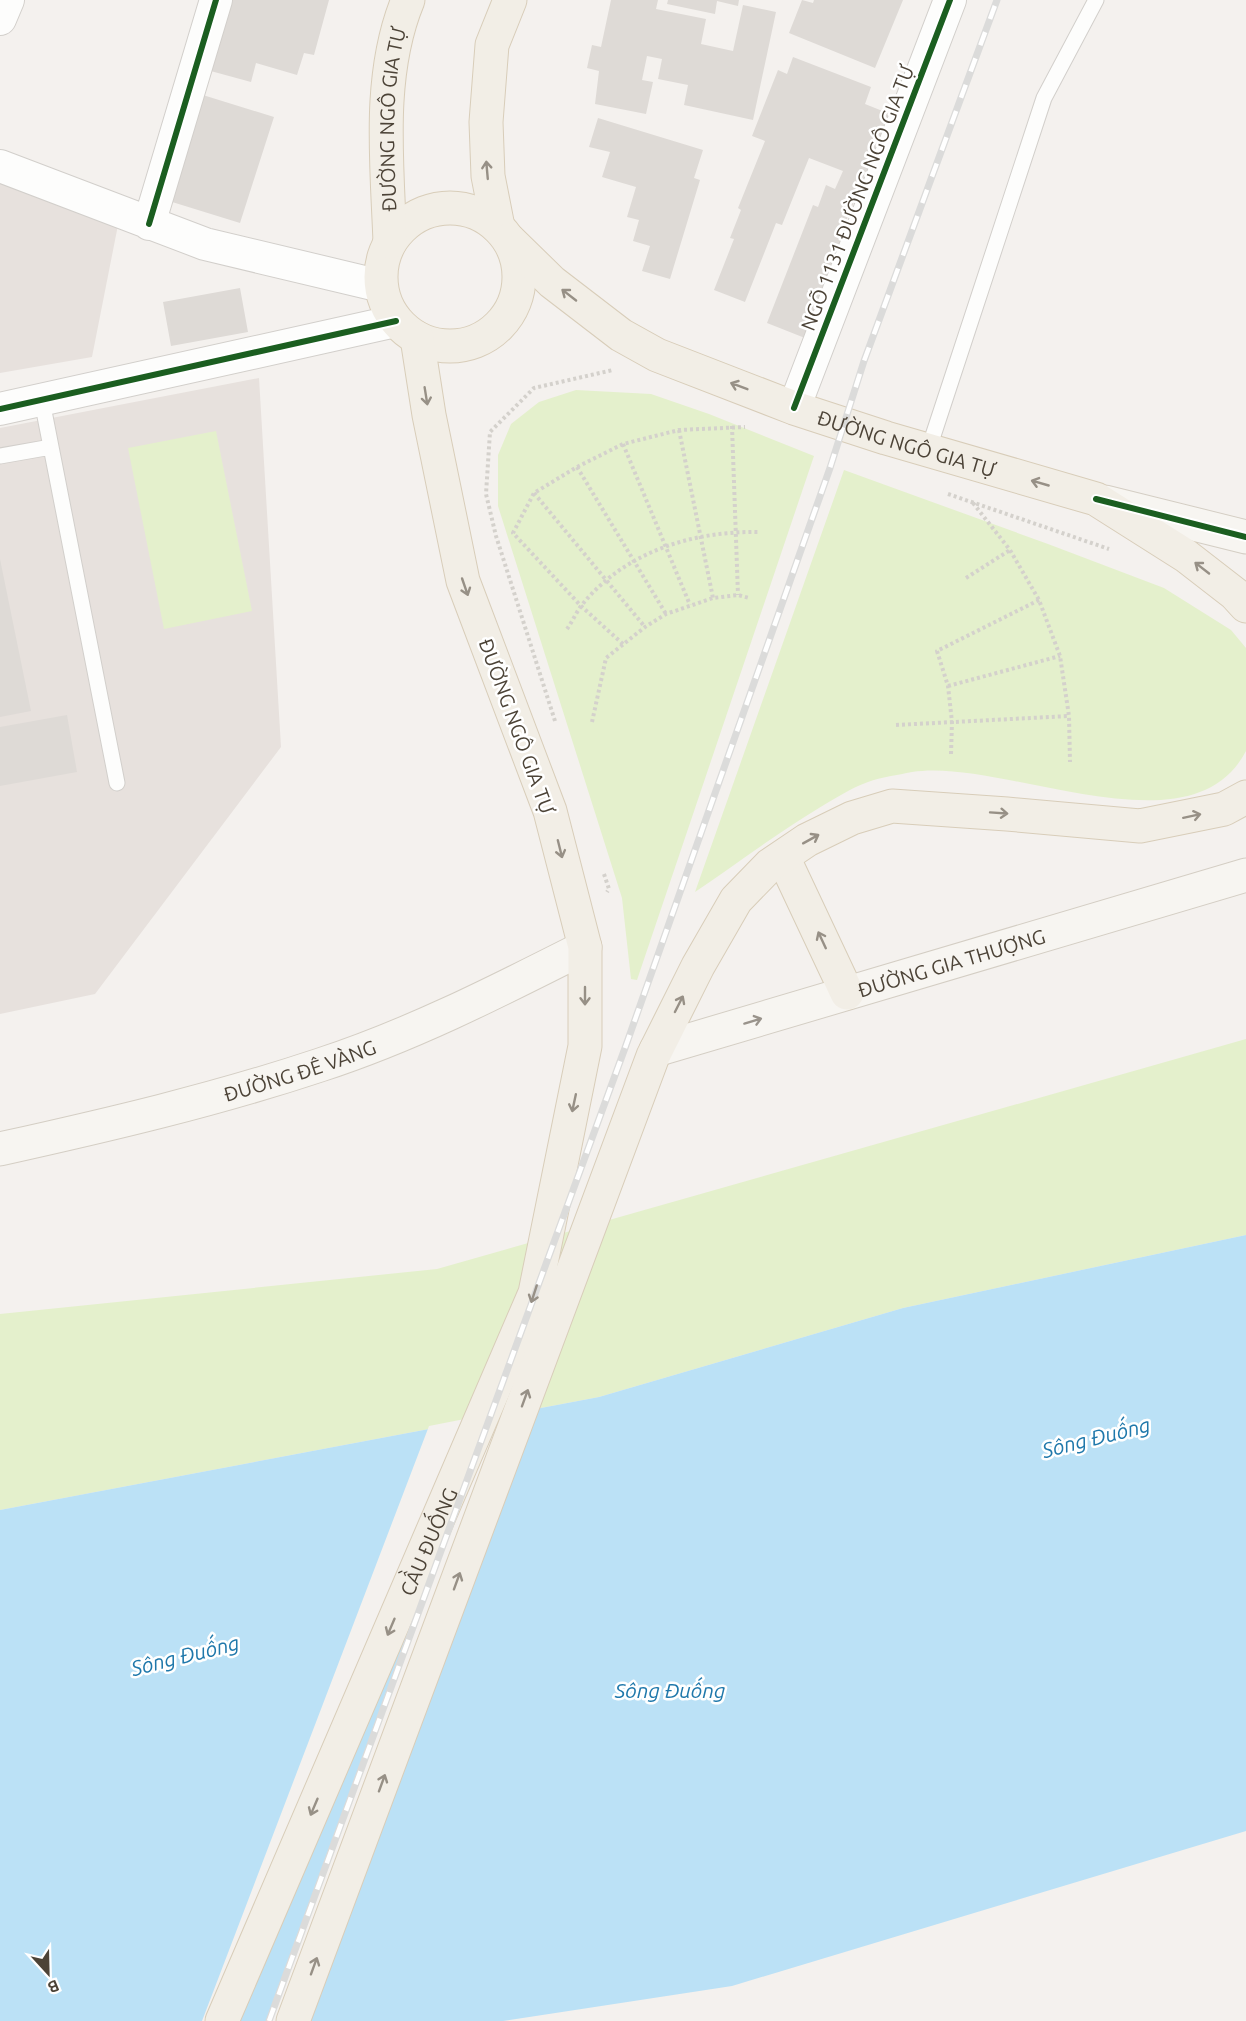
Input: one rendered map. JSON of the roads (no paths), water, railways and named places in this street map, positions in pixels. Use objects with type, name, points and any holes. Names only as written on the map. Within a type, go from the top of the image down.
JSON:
[{"type":"main road","name":"ĐƯỜNG NGÔ GIA TỰ","points":[[390,242],[387,137],[389,76],[398,24],[408,0]]},
{"type":"main road","points":[[503,233],[485,218],[471,211],[455,208],[423,213],[409,221],[390,242],[381,268],[381,286],[385,302],[406,329],[430,344],[458,346],[484,337],[497,328],[515,302],[519,286],[517,262],[503,233],[488,177],[486,122],[492,45],[510,0]]},
{"type":"main road","name":"ĐƯỜNG NGÔ GIA TỰ","points":[[503,233],[552,282],[621,335],[657,355],[794,408],[928,452],[1096,499],[1186,556],[1236,594],[1246,606]]},
{"type":"main road","name":"ĐƯỜNG NGÔ GIA TỰ","points":[[406,329],[429,415],[463,581],[550,811],[583,938],[585,1046]]},
{"type":"main road","points":[[1096,499],[1246,537]]},
{"type":"main road","points":[[655,1053],[698,966],[736,900],[770,865],[807,840],[852,818],[892,806],[1007,813],[1140,826],[1224,809],[1246,797]]},
{"type":"main road","points":[[783,857],[847,993]]},
{"type":"main road","name":"ĐƯỜNG GIA THƯỢNG","points":[[655,1053],[847,993],[1246,875]]},
{"type":"main road","name":"ĐƯỜNG ĐÊ VÀNG","points":[[0,1149],[146,1116],[321,1065],[458,1011],[583,938]]},
{"type":"main road","name":"CẦU ĐUỐNG","points":[[222,2021],[535,1293],[585,1046]]},
{"type":"main road","name":"CẦU ĐUỐNG","points":[[293,2021],[655,1053]]},
{"type":"street","points":[[0,19],[8,0]]},
{"type":"street","points":[[149,224],[216,0]]},
{"type":"street","name":"NGÕ 1131 ĐƯỜNG NGÔ GIA TỰ","points":[[794,408],[950,0]]},
{"type":"street","points":[[0,166],[205,244],[381,286]]},
{"type":"street","points":[[0,409],[406,329]]},
{"type":"lane","points":[[928,452],[1044,98],[1096,0]]},
{"type":"lane","points":[[42,401],[117,783]]},
{"type":"lane","points":[[0,456],[51,447]]},
{"type":"water","name":"Sông Đuống","points":[[1246,1235],[1246,1831],[732,1986],[503,2021],[0,2021],[0,1510],[599,1397],[903,1308]]},
{"type":"railway","points":[[269,2021],[625,1048],[830,468],[864,361],[997,0]]}]
